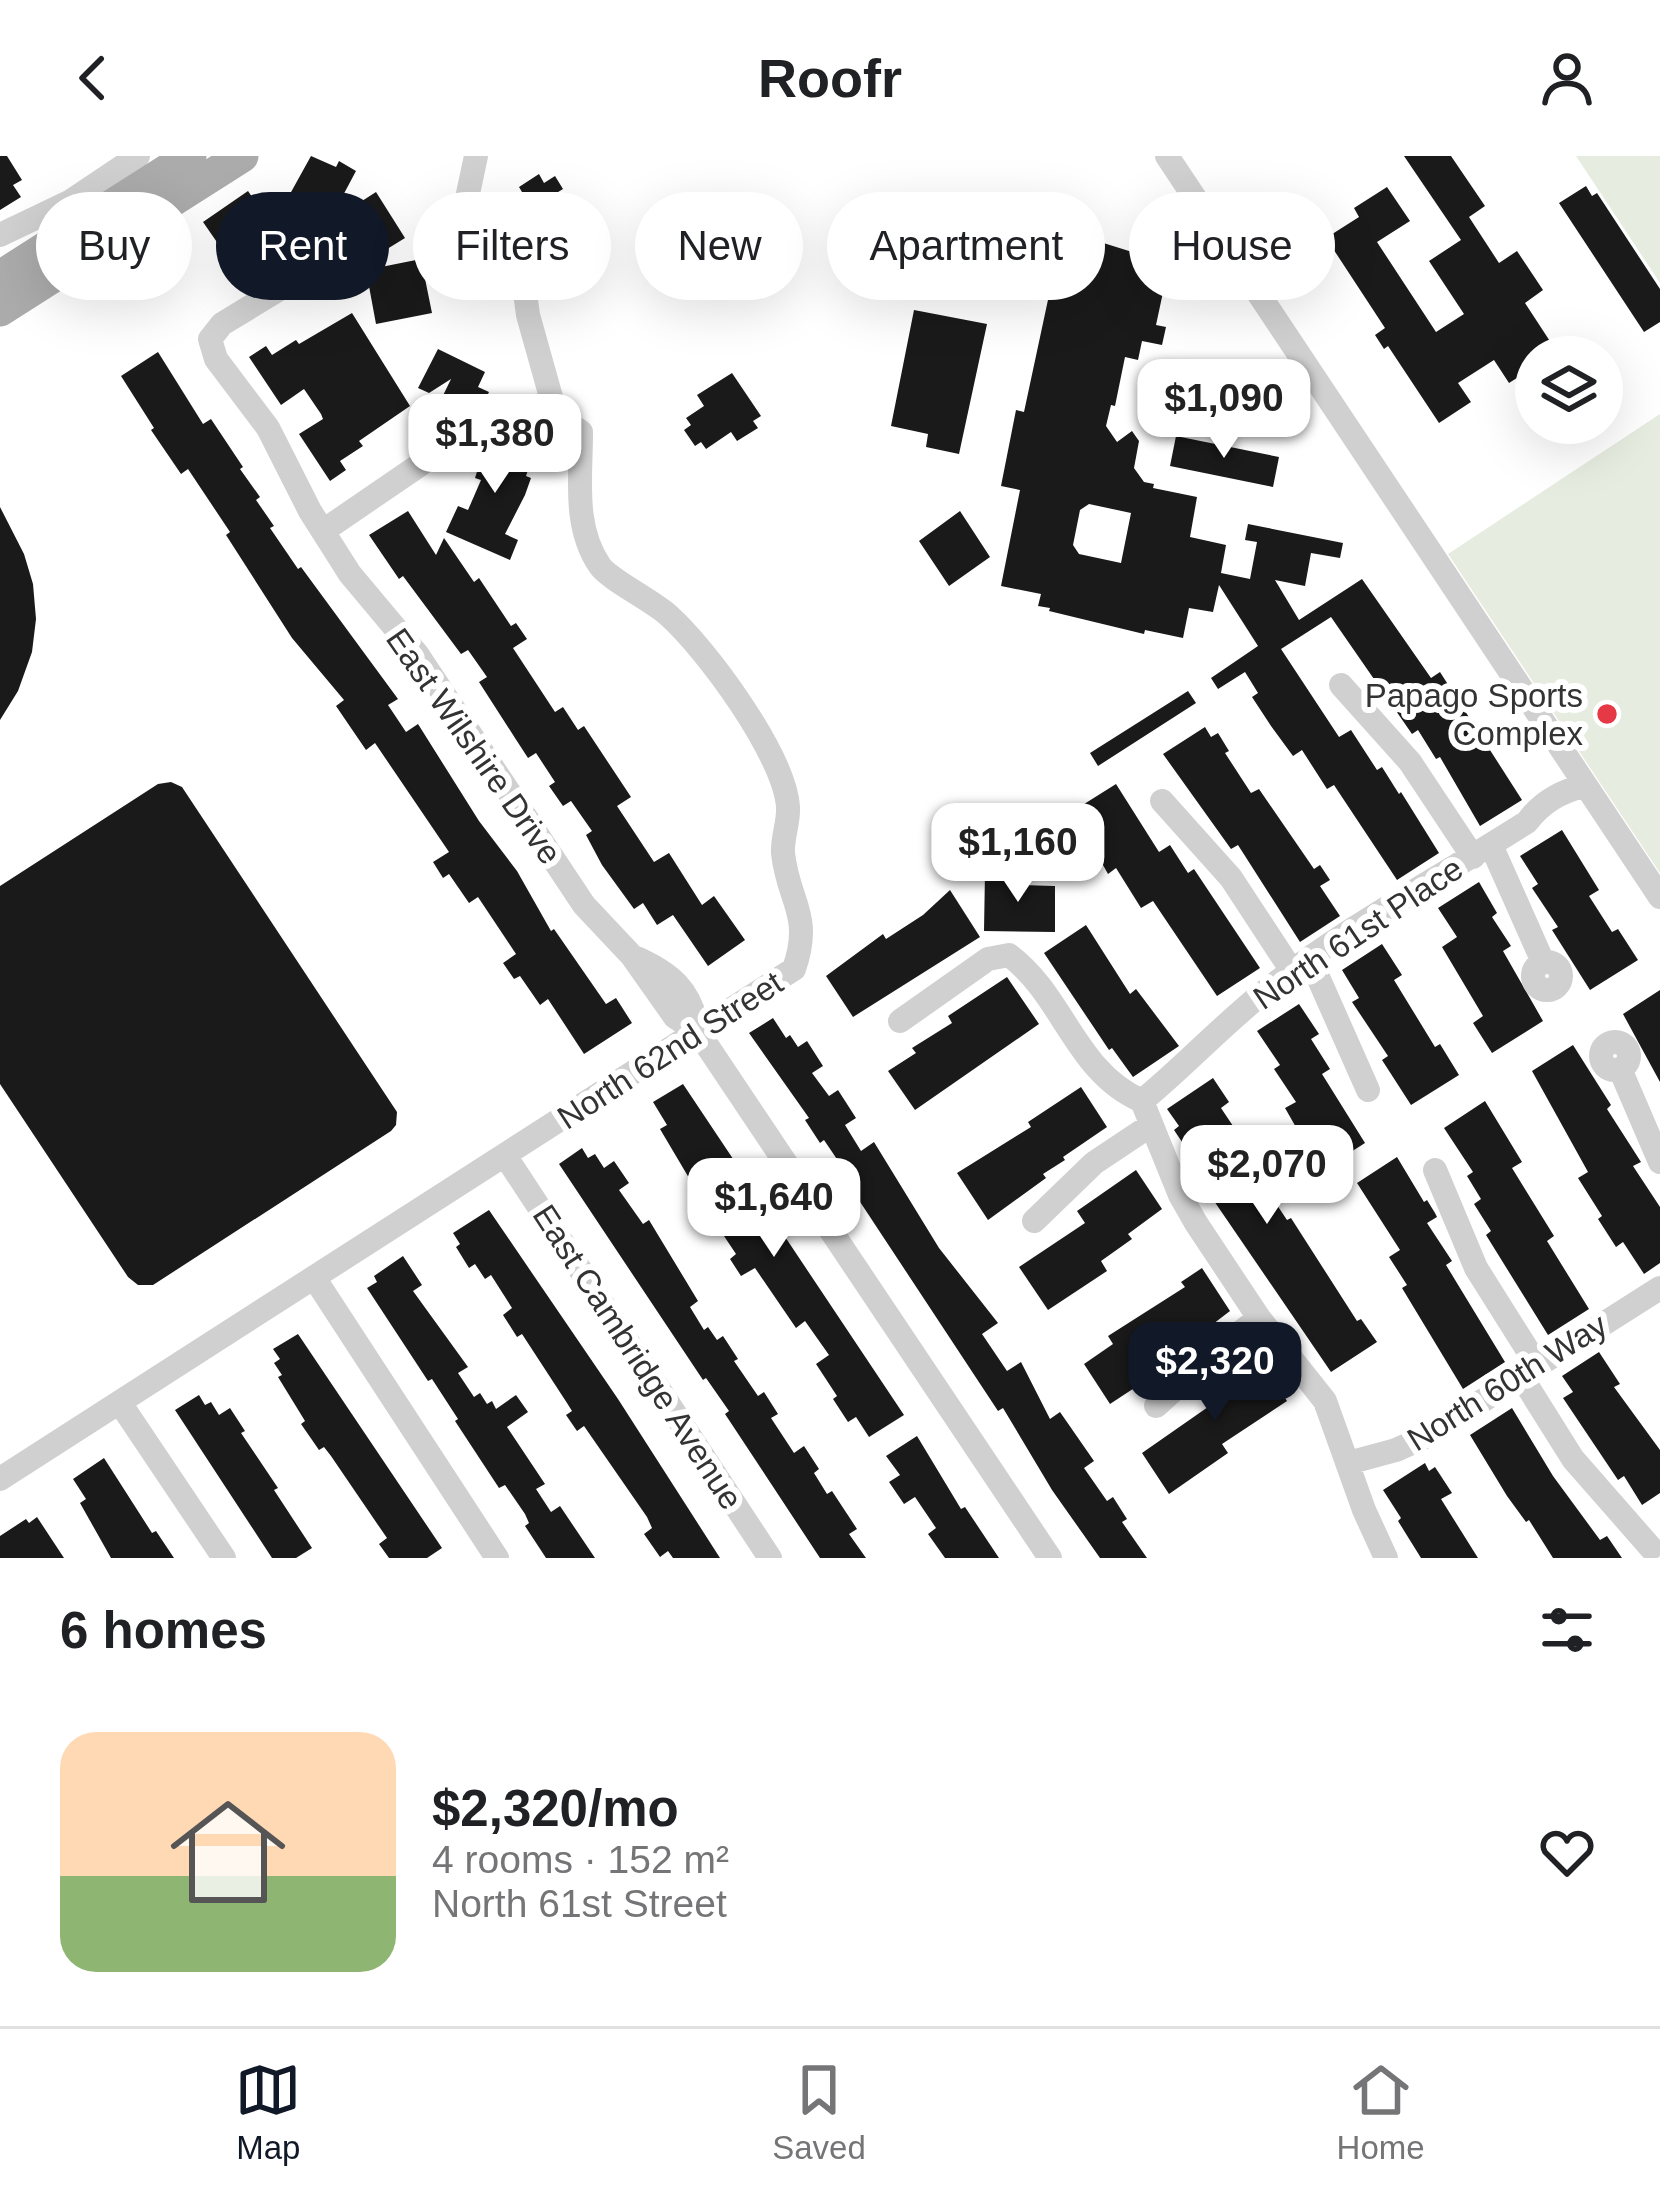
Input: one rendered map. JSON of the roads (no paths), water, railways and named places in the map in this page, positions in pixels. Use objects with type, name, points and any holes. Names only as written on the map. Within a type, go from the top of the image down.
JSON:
[{"type":"main road","points":[[4,291],[190,156]]},
{"type":"main road","points":[[4,291],[242,156]]},
{"type":"street","points":[[0,235],[71,202],[138,156]]},
{"type":"street","name":"North 62nd Street","points":[[0,1479],[794,969],[801,948],[802,915],[783,853],[788,805],[772,754],[693,637],[645,595],[602,570],[581,526],[581,432],[556,415],[522,270],[476,227],[466,203],[476,156]]},
{"type":"street","points":[[1167,156],[1660,898]]},
{"type":"street","name":"East Wilshire Drive","points":[[262,300],[222,324],[210,339],[216,358],[268,428],[323,531],[364,592],[417,655],[584,905],[632,956],[654,965],[694,1004],[698,1032],[1050,1558]]},
{"type":"street","points":[[323,531],[421,464]]},
{"type":"street","points":[[1341,685],[1482,851],[1543,962]]},
{"type":"street","name":"North 61st Place","points":[[1034,1221],[1147,1113],[1187,1064],[1243,1009],[1301,965],[1527,822],[1551,800],[1584,785]]},
{"type":"street","points":[[1162,801],[1301,965],[1368,1090]]},
{"type":"street","points":[[900,1021],[988,959],[1009,955],[1029,970],[1087,1060],[1147,1113],[1180,1195],[1259,1318],[1325,1401],[1386,1558]]},
{"type":"street","points":[[1619,1069],[1660,1162]]},
{"type":"street","name":"East Cambridge Avenue","points":[[506,1157],[770,1558]]},
{"type":"street","points":[[1436,1170],[1476,1268],[1573,1459],[1651,1548]]},
{"type":"street","points":[[315,1279],[496,1558]]},
{"type":"street","name":"North 60th Way","points":[[1348,1463],[1427,1436],[1660,1288]]},
{"type":"street","points":[[1156,1406],[1259,1318]]},
{"type":"street","points":[[120,1402],[224,1558]]},
{"type":"place","name":"Papago Sports Complex","points":[[1607,714]]}]
